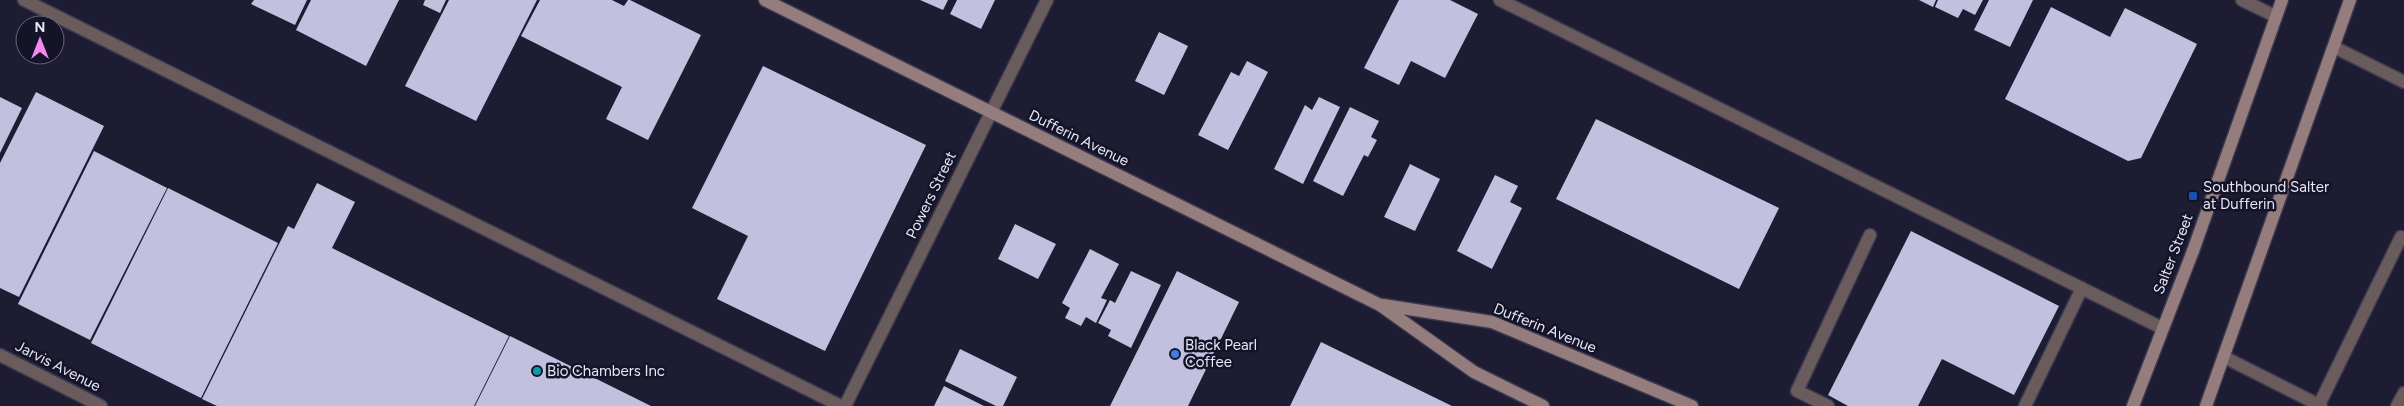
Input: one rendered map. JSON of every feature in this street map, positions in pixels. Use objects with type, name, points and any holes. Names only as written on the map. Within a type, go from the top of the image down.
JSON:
[{"type":"main road","name":"Dufferin Avenue","points":[[765,0],[1380,305],[1474,372],[1543,406]]},
{"type":"main road","name":"Salter Street","points":[[2133,406],[2193,251],[2282,0]]},
{"type":"main road","points":[[2206,406],[2350,0]]},
{"type":"main road","name":"Dufferin Avenue","points":[[1380,305],[1492,322],[1692,406]]},
{"type":"street","points":[[24,0],[841,406]]},
{"type":"street","name":"Powers Street","points":[[845,406],[1047,0]]},
{"type":"street","points":[[1500,0],[2162,328]]},
{"type":"street","points":[[2242,0],[2275,16]]},
{"type":"street","points":[[2334,47],[2404,82]]},
{"type":"street","points":[[1828,406],[1796,391],[1870,235]]},
{"type":"street","points":[[2224,357],[2320,406],[2401,237],[2404,238]]},
{"type":"street","points":[[2028,405],[2082,288]]},
{"type":"street","name":"Jarvis Avenue","points":[[0,355],[101,406]]},
{"type":"street","points":[[2397,406],[2404,393]]},
{"type":"building","points":[[254,0],[307,0],[295,25],[251,4]]},
{"type":"building","points":[[311,0],[399,0],[366,66],[296,30]]},
{"type":"building","points":[[425,0],[446,0],[440,13],[423,5]]},
{"type":"building","points":[[449,0],[537,0],[476,121],[405,86]]},
{"type":"building","points":[[540,0],[612,0],[624,6],[630,0],[701,35],[648,140],[606,119],[622,87],[521,36]]},
{"type":"building","points":[[920,0],[948,0],[943,10]]},
{"type":"building","points":[[957,0],[995,0],[981,29],[950,14]]},
{"type":"building","points":[[1399,0],[1450,0],[1478,14],[1445,78],[1411,61],[1399,85],[1364,68]]},
{"type":"building","points":[[1919,0],[1936,0],[1933,7]]},
{"type":"building","points":[[1938,0],[1983,0],[1975,15],[1963,9],[1958,18],[1935,7]]},
{"type":"building","points":[[1989,0],[2033,0],[2010,47],[1974,30]]},
{"type":"building","points":[[2051,7],[2110,37],[2125,8],[2197,44],[2141,158],[2128,161],[2005,99]]},
{"type":"building","points":[[1159,32],[1188,46],[1164,95],[1135,81]]},
{"type":"building","points":[[1247,61],[1268,72],[1228,150],[1198,135],[1231,72],[1239,76]]},
{"type":"building","points":[[763,66],[926,145],[825,351],[717,299],[748,236],[692,208]]},
{"type":"building","points":[[36,92],[104,126],[19,297],[0,288],[0,163]]},
{"type":"building","points":[[0,97],[22,108],[0,153]]},
{"type":"building","points":[[1319,97],[1340,107],[1303,184],[1274,169],[1305,105],[1312,110]]},
{"type":"building","points":[[1350,107],[1379,121],[1371,137],[1377,140],[1368,157],[1364,155],[1343,196],[1313,181]]},
{"type":"building","points":[[1596,119],[1779,208],[1739,289],[1556,199]]},
{"type":"building","points":[[94,151],[167,188],[90,340],[18,304]]},
{"type":"building","points":[[1410,164],[1440,179],[1415,231],[1384,217]]},
{"type":"building","points":[[1495,175],[1518,186],[1510,202],[1522,208],[1492,269],[1457,251]]},
{"type":"building","points":[[317,183],[355,202],[332,248],[509,336],[474,406],[217,406],[202,399],[288,226],[294,229]]},
{"type":"building","points":[[168,188],[278,243],[201,398],[91,343]]},
{"type":"building","points":[[1015,224],[1056,244],[1038,279],[998,259]]},
{"type":"building","points":[[1911,231],[2059,306],[2014,395],[1942,359],[1918,406],[1848,406],[1828,395]]},
{"type":"building","points":[[1090,249],[1119,264],[1101,298],[1107,300],[1096,323],[1086,317],[1081,326],[1065,318],[1070,308],[1062,303]]},
{"type":"building","points":[[1131,271],[1161,285],[1131,348],[1108,336],[1111,330],[1098,323],[1110,300],[1115,303]]},
{"type":"building","name":"Black Pearl Coffee","points":[[1177,271],[1239,302],[1188,406],[1110,406]]},
{"type":"building","name":"Bio Chambers Inc","points":[[510,336],[651,406],[475,406]]},
{"type":"building","points":[[1321,342],[1452,406],[1290,406]]},
{"type":"building","points":[[960,349],[1017,377],[1003,406],[996,406],[945,381]]},
{"type":"building","points":[[944,386],[984,406],[934,406]]},
{"type":"place","name":"Southbound Salter at Dufferin","points":[[2193,196]]},
{"type":"place","name":"Black Pearl Coffee","points":[[1175,354]]},
{"type":"place","name":"Bio Chambers Inc","points":[[537,371]]}]
